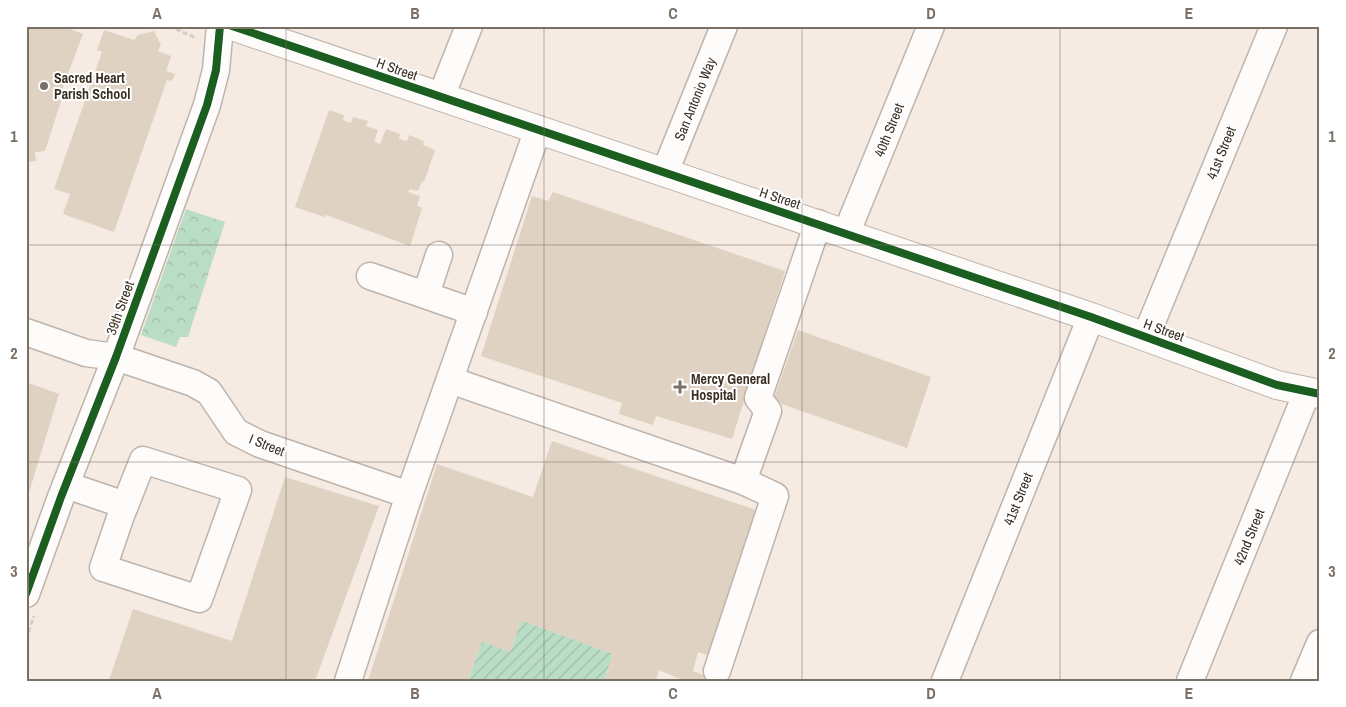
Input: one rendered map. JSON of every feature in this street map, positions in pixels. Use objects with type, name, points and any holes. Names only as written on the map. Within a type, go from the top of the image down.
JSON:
[{"type":"main road","name":"H Street","points":[[232,26],[1092,317],[1254,377],[1313,393]]},
{"type":"street","name":"39th Street","points":[[26,594],[63,491],[116,357],[207,105],[216,70],[220,26]]},
{"type":"street","points":[[441,97],[470,26]]},
{"type":"street","name":"San Antonio Way","points":[[665,172],[724,26]]},
{"type":"street","name":"40th Street","points":[[846,234],[931,26]]},
{"type":"street","name":"41st Street","points":[[1146,336],[1274,26]]},
{"type":"street","points":[[348,681],[409,495],[538,129]]},
{"type":"street","points":[[743,481],[768,411],[758,398],[818,223]]},
{"type":"street","points":[[426,294],[439,255]]},
{"type":"street","points":[[370,276],[474,312]]},
{"type":"street","name":"41st Street","points":[[946,681],[1092,317]]},
{"type":"street","name":"I Street","points":[[26,332],[86,353],[116,357],[193,383],[209,392],[236,432],[260,444],[409,495]]},
{"type":"street","points":[[98,334],[116,357]]},
{"type":"street","points":[[450,380],[743,481],[775,496],[717,671]]},
{"type":"street","name":"42nd Street","points":[[1190,681],[1313,393]]},
{"type":"street","points":[[143,460],[238,490],[199,599],[103,568],[122,511],[143,460]]},
{"type":"street","points":[[63,491],[122,511]]},
{"type":"street","points":[[1304,681],[1320,644]]},
{"type":"green space","points":[[186,209],[225,222],[188,337],[180,337],[176,347],[141,335]]},
{"type":"green space","points":[[521,620],[613,654],[604,681],[468,681],[482,641],[510,652]]},
{"type":"building","points":[[26,26],[62,26],[83,34],[59,98],[61,101],[45,151],[35,152],[36,161],[26,162]]},
{"type":"building","points":[[104,30],[134,40],[138,35],[154,31],[161,45],[158,51],[171,56],[166,71],[175,74],[172,81],[167,80],[114,232],[63,214],[70,194],[54,189],[102,52],[97,50]]},
{"type":"building","points":[[329,110],[344,115],[343,120],[351,123],[353,117],[368,121],[366,126],[378,130],[374,142],[380,144],[386,129],[400,134],[399,139],[407,141],[409,135],[424,141],[423,145],[435,150],[424,182],[422,181],[418,191],[410,189],[408,192],[420,196],[417,206],[422,208],[410,246],[326,215],[324,217],[295,207]]},
{"type":"building","points":[[553,192],[785,271],[732,439],[656,416],[653,425],[619,414],[622,403],[481,356],[532,196],[548,201]]},
{"type":"building","points":[[798,330],[931,377],[907,448],[773,401]]},
{"type":"building","points":[[26,382],[59,394],[27,499],[26,499]]},
{"type":"building","points":[[552,441],[762,512],[712,657],[698,652],[693,671],[718,681],[685,681],[659,670],[656,681],[604,681],[613,654],[521,620],[510,652],[482,641],[468,681],[368,681],[437,464],[533,497]]},
{"type":"building","points":[[285,477],[379,506],[315,681],[109,680],[133,609],[232,641]]},
{"type":"cycle path","points":[[26,594],[61,497],[116,357],[207,105],[216,70],[220,26]]},
{"type":"cycle path","points":[[232,26],[1091,317],[1277,385],[1320,394]]},
{"type":"place","name":"Sacred Heart Parish School","points":[[44,86]]},
{"type":"place","name":"Mercy General Hospital","points":[[680,387]]}]
